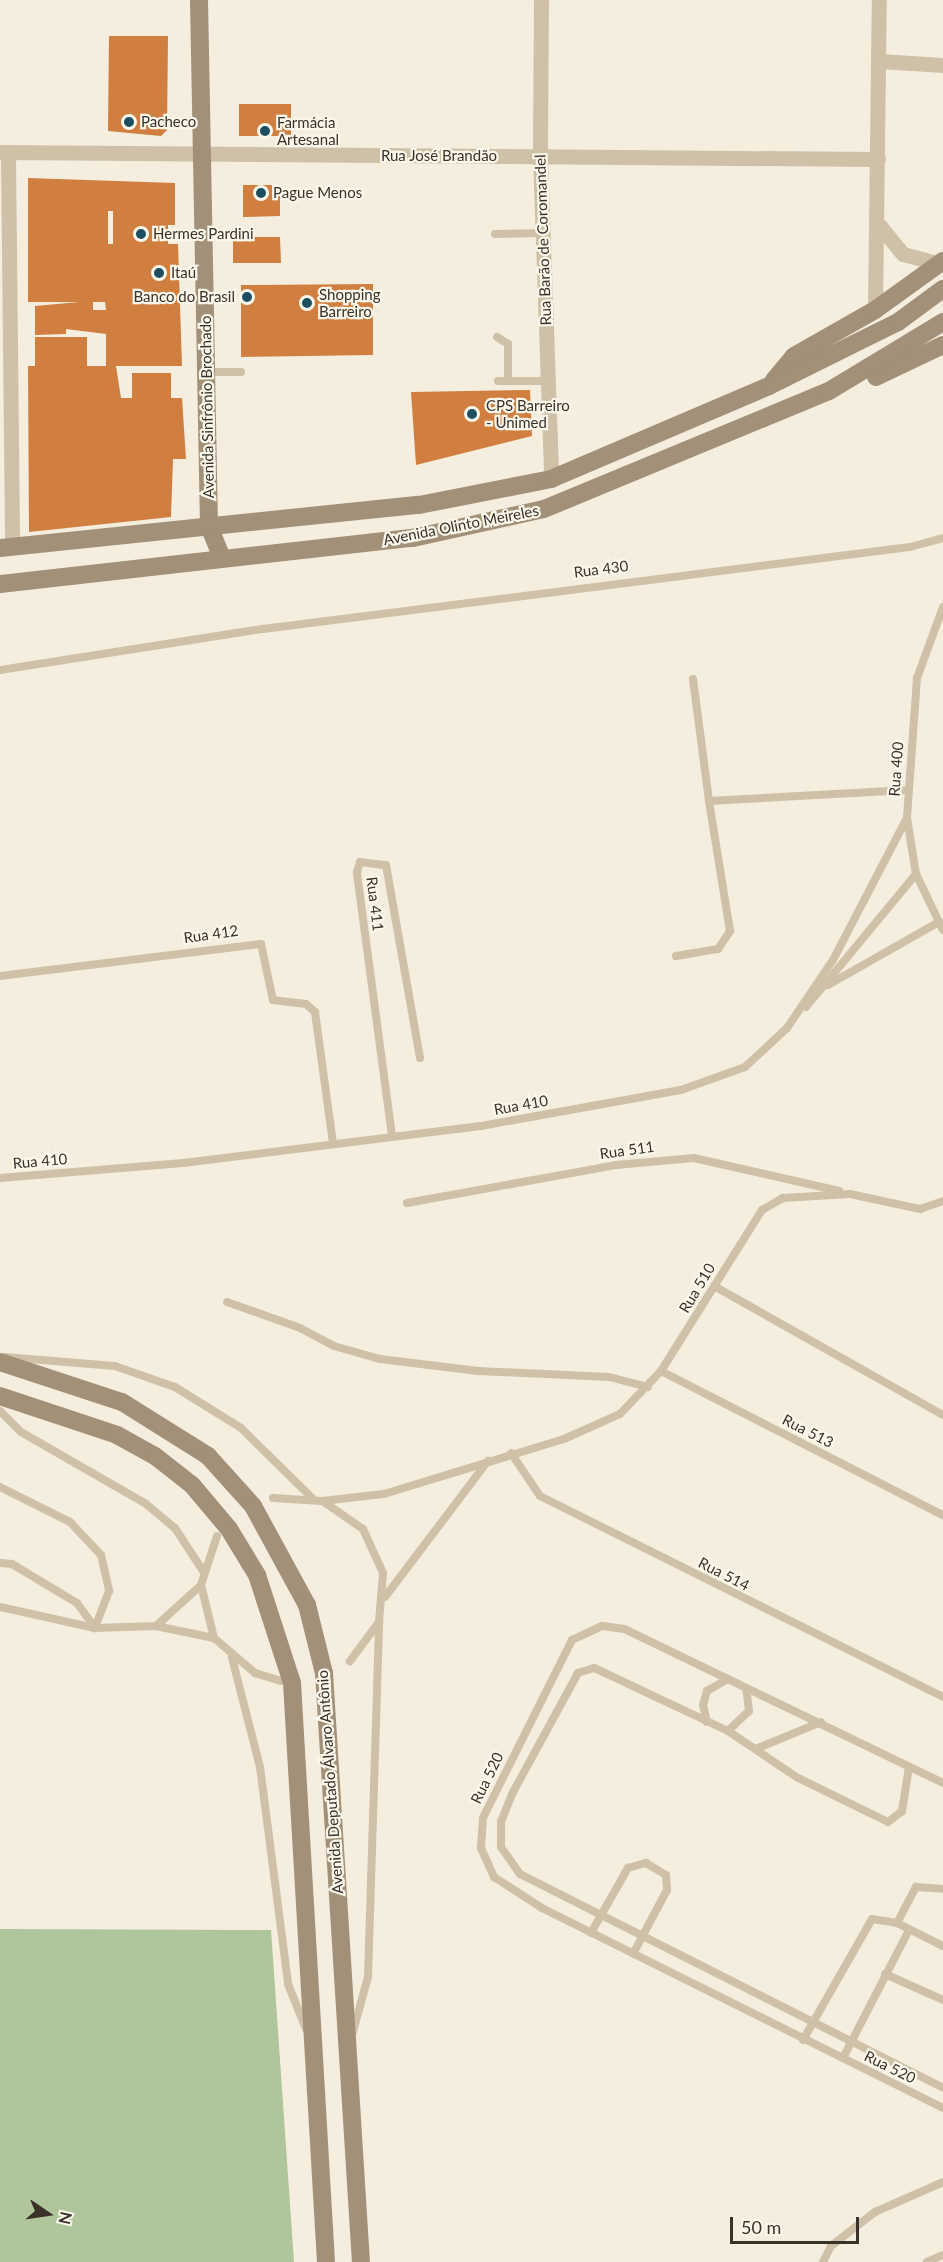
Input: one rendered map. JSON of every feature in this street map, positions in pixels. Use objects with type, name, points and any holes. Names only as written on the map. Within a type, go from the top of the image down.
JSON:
[{"type":"main road","name":"Avenida Sinfrônio Brochado","points":[[199,0],[209,526],[222,559]]},
{"type":"main road","name":"Avenida Olinto Meireles","points":[[769,386],[794,356],[875,310],[941,262]]},
{"type":"main road","name":"Avenida Olinto Meireles","points":[[6,548],[419,505],[551,479],[769,386],[898,322],[943,289]]},
{"type":"main road","name":"Avenida Olinto Meireles","points":[[829,391],[922,337],[943,322]]},
{"type":"main road","name":"Avenida Olinto Meireles","points":[[0,584],[413,538],[544,509],[829,391],[870,380],[943,345]]},
{"type":"main road","name":"Avenida Deputado Álvaro Antônio","points":[[0,1362],[122,1402],[166,1425],[216,1464],[253,1506],[285,1557],[307,1605],[324,1674],[361,2262]]},
{"type":"main road","name":"Avenida Deputado Álvaro Antônio","points":[[0,1396],[117,1435],[156,1456],[207,1503],[257,1575],[292,1683],[326,2262]]},
{"type":"street","name":"Rua Barão de Coromandel","points":[[541,0],[540,156],[551,479]]},
{"type":"street","points":[[875,310],[880,226],[879,0]]},
{"type":"street","points":[[879,61],[943,65]]},
{"type":"street","name":"Rua José Brandão","points":[[4,153],[202,157],[540,156],[878,159]]},
{"type":"street","points":[[4,153],[6,548]]},
{"type":"street","points":[[880,226],[903,254],[941,262]]},
{"type":"lane","points":[[495,234],[542,233]]},
{"type":"lane","points":[[496,337],[508,344],[508,381]]},
{"type":"lane","points":[[207,372],[241,372]]},
{"type":"lane","points":[[498,381],[548,381]]},
{"type":"lane","name":"Rua 430","points":[[0,670],[263,629],[586,584],[910,547],[943,538]]},
{"type":"lane","name":"Rua 400","points":[[941,926],[916,874],[907,818],[917,678],[943,607]]},
{"type":"lane","points":[[676,956],[718,949],[730,931],[709,801],[693,679]]},
{"type":"lane","points":[[709,801],[908,790]]},
{"type":"lane","name":"Rua 410","points":[[0,1178],[392,1136],[681,1090],[745,1067],[787,1028],[833,960],[907,818]]},
{"type":"lane","name":"Rua 411","points":[[392,1136],[357,872],[360,862],[386,865],[420,1058]]},
{"type":"lane","points":[[787,1028],[824,987],[916,874]]},
{"type":"lane","points":[[824,987],[941,926]]},
{"type":"lane","name":"Rua 412","points":[[0,976],[261,944],[273,1000],[306,1004],[315,1012],[333,1144]]},
{"type":"lane","name":"Rua 511","points":[[407,1203],[616,1165],[694,1158],[850,1194]]},
{"type":"lane","name":"Rua 510","points":[[322,1501],[384,1494],[511,1453],[620,1414],[661,1371],[762,1210],[783,1198],[850,1194],[920,1209],[943,1201]]},
{"type":"lane","points":[[714,1286],[943,1415]]},
{"type":"lane","points":[[227,1302],[334,1346],[380,1359],[609,1377],[648,1387]]},
{"type":"lane","points":[[0,1357],[115,1366],[175,1387],[241,1428],[313,1499]]},
{"type":"lane","name":"Rua 513","points":[[661,1371],[943,1515]]},
{"type":"lane","points":[[0,1411],[21,1432],[146,1504],[175,1528],[203,1571]]},
{"type":"lane","name":"Rua 514","points":[[511,1453],[540,1496],[943,1697]]},
{"type":"lane","points":[[384,1598],[489,1460]]},
{"type":"lane","points":[[0,1487],[70,1522],[101,1555],[109,1591],[95,1628]]},
{"type":"lane","points":[[273,1498],[322,1501],[363,1528],[381,1565],[384,1598],[379,1622],[368,1977],[348,2053]]},
{"type":"lane","points":[[217,1536],[203,1571],[201,1585],[214,1638],[232,1658],[281,1681]]},
{"type":"lane","points":[[0,1563],[12,1564],[77,1603],[95,1628]]},
{"type":"lane","points":[[156,1626],[201,1585]]},
{"type":"lane","points":[[0,1607],[95,1628],[156,1626],[214,1638]]},
{"type":"lane","points":[[350,1661],[379,1622]]},
{"type":"lane","name":"Rua 520","points":[[943,1783],[821,1722],[624,1629],[588,1629],[572,1640],[513,1755],[483,1818],[481,1848],[494,1877],[591,1933],[943,2108]]},
{"type":"lane","points":[[232,1658],[260,1767],[288,1984],[315,2051]]},
{"type":"lane","name":"Rua 520","points":[[909,1767],[902,1811],[888,1822],[798,1778],[758,1748],[728,1731],[594,1668],[578,1673],[528,1765],[501,1821],[501,1847],[520,1874],[850,2043],[943,2088]]},
{"type":"lane","points":[[707,1722],[703,1705],[707,1691],[728,1679]]},
{"type":"lane","points":[[728,1731],[749,1711],[746,1688]]},
{"type":"lane","points":[[758,1748],[821,1722]]},
{"type":"lane","points":[[524,1734],[540,1744]]},
{"type":"lane","points":[[513,1755],[528,1765]]},
{"type":"lane","points":[[591,1933],[628,1868],[646,1863],[669,1881],[633,1954]]},
{"type":"lane","points":[[897,1923],[916,1887],[943,1889]]},
{"type":"lane","points":[[804,2040],[864,1925],[881,1917],[943,1946]]},
{"type":"lane","points":[[843,2058],[909,1930]]},
{"type":"lane","points":[[885,1974],[943,2000]]},
{"type":"lane","points":[[823,2262],[831,2246],[875,2212],[943,2182]]},
{"type":"lane","points":[[927,2262],[943,2255]]},
{"type":"green space","points":[[0,1929],[271,1930],[294,2262],[0,2262]]},
{"type":"building","points":[[109,36],[168,36],[167,130],[161,136],[108,131]]},
{"type":"building","points":[[239,104],[291,104],[291,136],[239,136]]},
{"type":"building","points":[[28,178],[175,183],[175,225],[168,225],[168,244],[178,244],[182,366],[116,366],[121,398],[132,398],[132,373],[171,373],[171,398],[182,398],[186,459],[173,459],[171,517],[29,532],[28,366],[35,366],[35,337],[87,337],[87,366],[106,366],[106,334],[66,329],[66,334],[35,335],[35,306],[79,302],[28,302]],"holes":[[[108,211],[113,211],[113,244],[108,244]],[[93,302],[105,302],[106,310],[93,310]]]},
{"type":"building","name":"Pague Menos","points":[[243,185],[280,185],[280,216],[243,217]]},
{"type":"building","points":[[233,237],[280,237],[281,263],[233,263]]},
{"type":"building","name":"Shopping Barreiro","points":[[373,284],[373,355],[241,357],[241,285]]},
{"type":"building","name":"CPS Barreiro - Unimed","points":[[530,390],[532,436],[416,465],[411,392]]},
{"type":"place","name":"Pacheco","points":[[129,122]]},
{"type":"place","name":"Farmácia Artesanal","points":[[265,131]]},
{"type":"place","name":"Pague Menos","points":[[261,193]]},
{"type":"place","name":"Hermes Pardini","points":[[141,234]]},
{"type":"place","name":"Itaú","points":[[159,273]]},
{"type":"place","name":"Banco do Brasil","points":[[247,297]]},
{"type":"place","name":"Shopping Barreiro","points":[[307,303]]},
{"type":"place","name":"CPS Barreiro - Unimed","points":[[472,414]]}]
